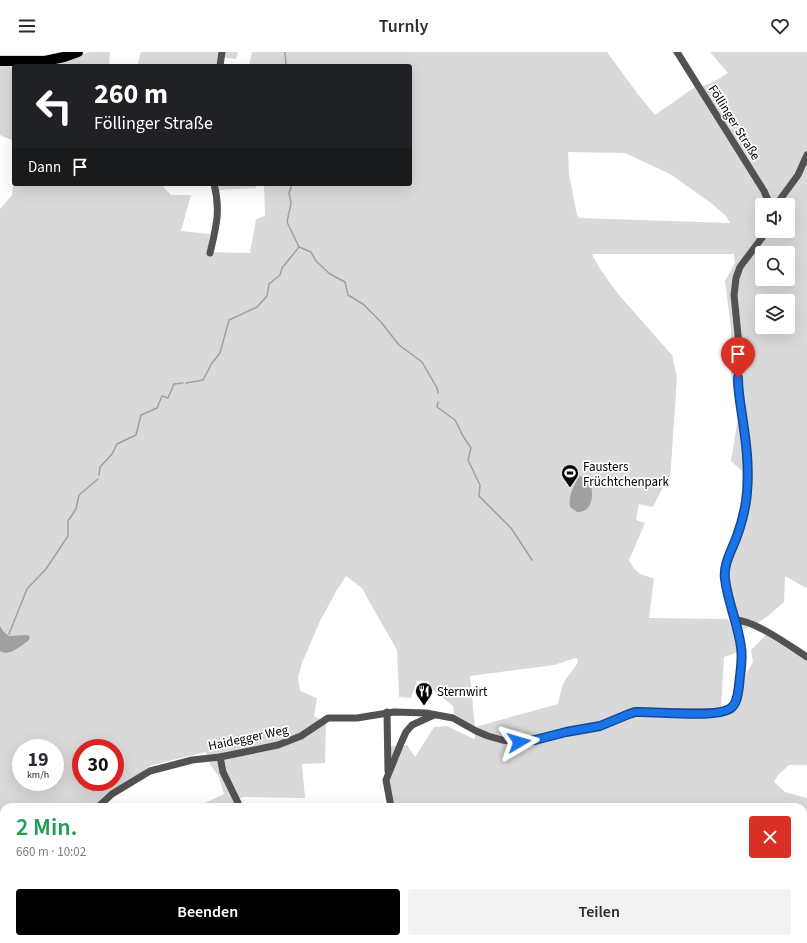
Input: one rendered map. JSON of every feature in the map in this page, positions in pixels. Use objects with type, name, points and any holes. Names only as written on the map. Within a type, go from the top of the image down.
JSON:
[{"type":"main road","points":[[0,61],[45,61],[78,52]]},
{"type":"street","points":[[220,64],[222,52]]},
{"type":"street","name":"Föllinger Straße","points":[[677,52],[767,198]]},
{"type":"street","points":[[781,198],[798,175],[807,155]]},
{"type":"street","points":[[210,253],[218,216],[214,186]]},
{"type":"street","points":[[390,803],[386,780],[406,732],[416,722],[434,714],[453,718],[488,736],[502,740],[519,742],[600,726],[635,712],[722,712],[732,708],[738,693],[741,647],[727,593],[725,578],[726,564],[743,518],[747,490],[744,430],[738,390],[737,366],[739,345],[734,287],[740,267],[762,238]]},
{"type":"street","points":[[734,620],[747,622],[770,634],[807,657]]},
{"type":"street","points":[[387,712],[388,773]]},
{"type":"street","name":"Haidegger Weg","points":[[102,803],[112,794],[150,771],[192,760],[220,757],[263,749],[301,736],[328,718],[357,718],[387,712],[434,714]]},
{"type":"street","points":[[220,757],[224,772],[238,803]]},
{"type":"shaded area","points":[[89,52],[110,52],[109,64],[12,64],[12,140],[0,135],[0,65],[71,59]]},
{"type":"shaded area","points":[[141,52],[238,52],[236,59],[219,57],[218,64],[138,64]]},
{"type":"shaded area","points":[[252,52],[607,52],[655,115],[695,87],[708,84],[728,73],[710,52],[807,52],[807,587],[806,588],[785,576],[784,602],[764,619],[747,628],[741,630],[732,601],[728,578],[733,552],[746,521],[739,516],[742,493],[742,471],[731,461],[738,418],[731,373],[731,328],[725,281],[735,263],[734,254],[592,254],[600,269],[619,295],[672,355],[677,377],[670,481],[666,481],[653,507],[639,504],[636,520],[645,523],[629,560],[639,573],[654,578],[649,618],[728,619],[734,632],[738,652],[724,657],[721,709],[741,696],[746,674],[753,662],[751,650],[766,635],[807,661],[807,765],[789,765],[778,775],[774,782],[785,792],[807,798],[807,803],[388,803],[385,747],[407,745],[415,757],[434,727],[447,726],[474,739],[475,727],[454,714],[453,706],[432,689],[428,681],[417,681],[411,698],[399,697],[397,650],[362,588],[346,576],[320,621],[302,663],[298,677],[300,691],[317,698],[314,716],[326,723],[325,763],[302,764],[305,798],[244,797],[235,800],[235,803],[205,803],[224,794],[219,777],[210,764],[206,752],[152,765],[124,785],[124,739],[72,739],[72,791],[115,791],[102,803],[0,803],[0,209],[12,195],[13,186],[163,186],[171,195],[191,195],[181,231],[210,234],[207,252],[250,253],[256,219],[265,216],[264,186],[412,186],[412,64],[249,64]],"holes":[[[568,152],[625,153],[670,174],[711,203],[726,216],[730,223],[580,218],[577,215],[569,174]],[[576,658],[578,660],[564,682],[558,704],[475,727],[470,676],[554,665]]]},
{"type":"shaded area","points":[[216,186],[256,186],[256,188],[217,190]]},
{"type":"shaded area","points":[[580,476],[588,478],[592,489],[592,500],[587,509],[577,512],[570,507],[570,499],[574,486]]},
{"type":"shaded area","points":[[0,626],[9,636],[28,635],[30,638],[28,641],[11,652],[7,653],[0,651]]},
{"type":"waterway","points":[[285,52],[286,64]]},
{"type":"waterway","points":[[291,186],[289,193],[291,203],[287,222],[299,247],[311,252],[316,261],[330,274],[345,282],[348,295],[363,304],[381,322],[399,345],[422,362],[437,388],[438,393]]},
{"type":"waterway","points":[[186,383],[203,380],[212,363],[220,353],[229,320],[257,307],[267,296],[269,284],[280,275],[282,268],[299,247]]},
{"type":"waterway","points":[[99,475],[100,467],[112,454],[117,444],[136,435],[141,415],[157,408],[162,396],[168,398],[174,384],[183,383]]},
{"type":"waterway","points":[[438,402],[437,407],[455,420],[471,448],[468,460],[480,485],[479,496],[511,528],[532,560]]},
{"type":"waterway","points":[[9,634],[27,589],[46,569],[68,536],[68,521],[76,509],[79,495],[98,479]]},
{"type":"place","name":"Fausters Früchtchenpark","points":[[570,488]]},
{"type":"place","name":"Sternwirt","points":[[424,706]]},
{"type":"route","points":[[519,742],[600,726],[635,712],[706,713],[722,712],[732,708],[738,693],[741,647],[727,593],[725,578],[726,564],[743,518],[747,490],[746,450],[738,390],[738,378]]}]
